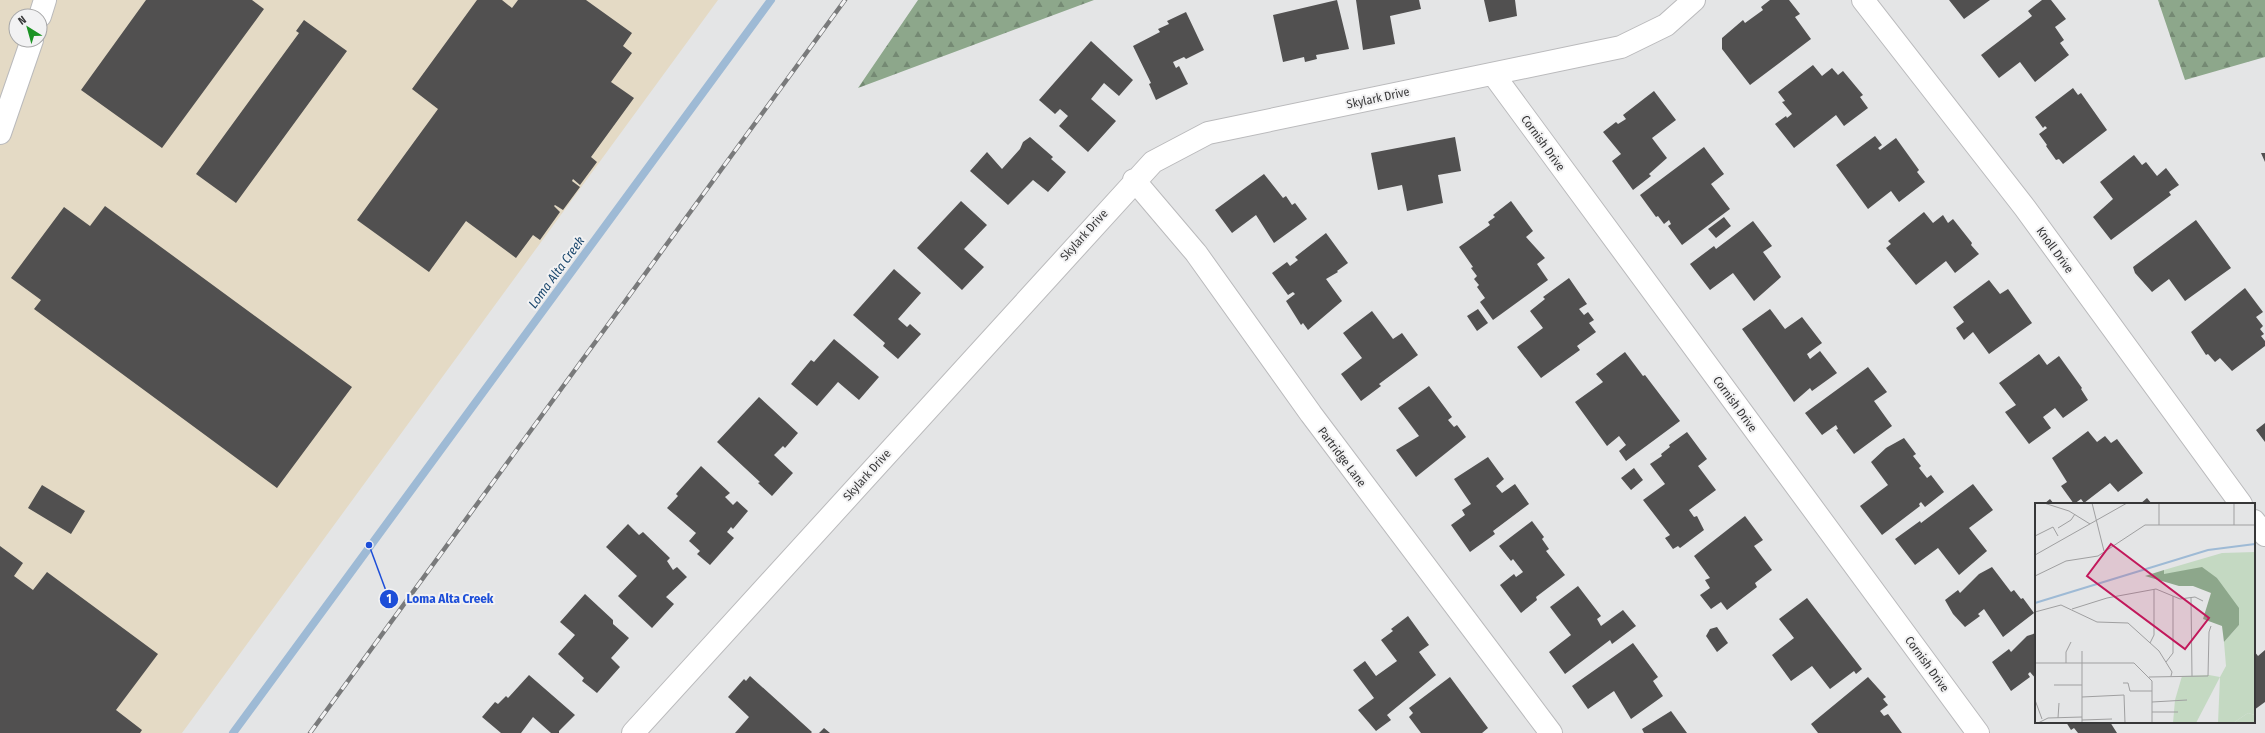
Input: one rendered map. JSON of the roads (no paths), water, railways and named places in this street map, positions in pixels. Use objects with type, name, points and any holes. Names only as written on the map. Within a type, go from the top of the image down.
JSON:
[{"type":"street","name":"Skylark Drive","points":[[633,733],[1134,180],[1153,162],[1208,134],[1621,47],[1666,25],[1694,0]]},
{"type":"street","name":"Knoll Drive","points":[[1863,0],[2025,208],[2240,503]]},
{"type":"street","points":[[0,133],[29,48]]},
{"type":"street","name":"Cornish Drive","points":[[1493,74],[1978,733]]},
{"type":"street","name":"Partridge Lane","points":[[1134,180],[1196,253],[1310,414],[1551,733]]},
{"type":"street","points":[[2255,522],[2265,535]]},
{"type":"waterway","name":"Loma Alta Creek","points":[[233,733],[771,0]]},
{"type":"railway","points":[[310,733],[845,0]]},
{"type":"place","name":"Loma Alta Creek","points":[[369,545]]}]
